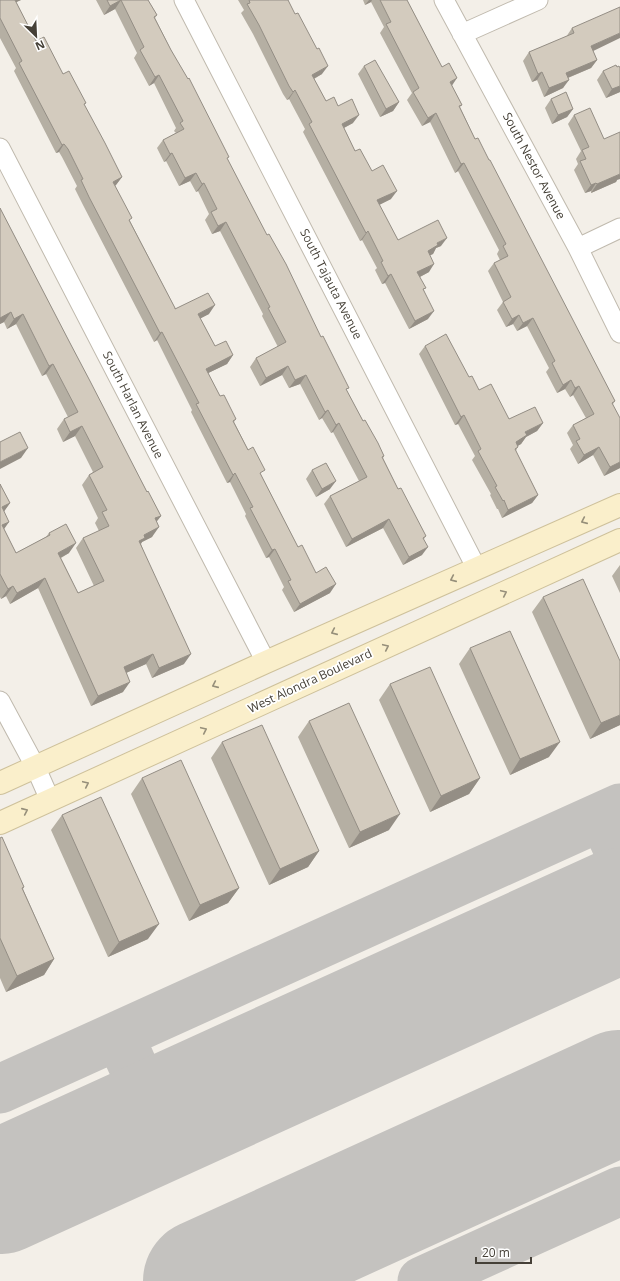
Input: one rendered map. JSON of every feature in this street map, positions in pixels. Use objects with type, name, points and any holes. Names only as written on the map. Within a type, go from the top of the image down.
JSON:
[{"type":"main road","points":[[0,783],[620,504]]},
{"type":"main road","name":"West Alondra Boulevard","points":[[0,823],[620,540]]},
{"type":"street","name":"South Tajauta Avenue","points":[[184,0],[477,569]]},
{"type":"street","name":"South Nestor Avenue","points":[[444,0],[578,248],[620,333]]},
{"type":"street","points":[[462,34],[538,0]]},
{"type":"street","name":"South Harlan Avenue","points":[[0,148],[266,662]]},
{"type":"street","points":[[578,248],[620,228]]},
{"type":"street","points":[[0,701],[35,766],[50,800]]},
{"type":"building","points":[[0,0],[15,0],[36,41],[44,37],[63,74],[69,71],[86,103],[84,104],[122,177],[113,182],[132,218],[129,220],[175,309],[208,293],[215,305],[198,314],[215,346],[226,341],[233,355],[206,369],[220,396],[224,395],[236,419],[233,421],[248,450],[253,447],[265,470],[260,473],[298,547],[302,545],[316,573],[326,567],[336,584],[300,604],[288,581],[291,580],[275,549],[272,550],[250,508],[253,507],[235,473],[233,475],[196,404],[199,403],[162,332],[160,333],[89,197],[81,180],[83,179],[68,149],[64,144],[62,145],[19,63],[22,61],[0,18]]},
{"type":"building","points":[[107,0],[121,0],[110,6]]},
{"type":"building","points":[[121,0],[148,0],[157,15],[154,17],[171,50],[188,79],[189,78],[229,157],[227,158],[267,235],[269,234],[286,264],[321,337],[323,336],[349,388],[346,389],[363,421],[365,420],[378,443],[384,456],[382,457],[398,489],[401,488],[426,536],[423,538],[428,547],[409,557],[389,519],[352,539],[330,496],[367,477],[339,423],[336,425],[328,410],[325,412],[306,375],[295,380],[288,366],[266,378],[256,358],[286,342],[268,308],[270,307],[226,222],[218,226],[211,212],[217,209],[204,183],[202,184],[196,173],[185,178],[172,153],[170,154],[163,140],[184,129],[180,123],[183,121],[159,75],[155,77],[140,50],[144,47]]},
{"type":"building","points":[[249,0],[288,0],[295,14],[298,13],[328,66],[312,75],[326,101],[334,97],[338,106],[352,99],[359,115],[342,124],[355,151],[360,149],[372,171],[383,165],[397,191],[377,200],[398,240],[438,220],[447,238],[437,243],[438,245],[428,251],[434,264],[417,272],[426,288],[423,289],[434,311],[415,321],[391,274],[388,276],[381,262],[383,261],[368,231],[366,233],[309,124],[312,122],[295,90],[293,92],[289,86],[247,4],[250,3]]},
{"type":"building","points":[[380,0],[407,0],[442,67],[449,63],[457,78],[450,82],[462,105],[459,106],[475,139],[478,138],[490,160],[615,401],[612,403],[620,418],[620,462],[610,467],[599,447],[584,455],[576,441],[580,439],[573,425],[594,414],[579,386],[575,388],[571,380],[563,385],[552,363],[555,361],[533,318],[523,323],[519,315],[512,319],[503,302],[511,297],[494,263],[508,256],[503,246],[506,244],[464,163],[461,164],[436,113],[428,118],[413,92],[419,88],[386,24],[391,22]]},
{"type":"building","points":[[620,7],[620,33],[591,46],[597,60],[566,73],[569,80],[549,88],[542,72],[538,74],[529,52],[574,33],[572,28]]},
{"type":"building","points":[[375,60],[399,102],[386,109],[364,66]]},
{"type":"building","points":[[616,65],[620,68],[620,86],[612,89],[603,71]]},
{"type":"building","points":[[566,92],[573,109],[558,115],[551,99]]},
{"type":"building","points":[[590,108],[604,139],[620,132],[620,174],[591,185],[580,161],[586,159],[582,150],[589,147],[574,115]]},
{"type":"building","points":[[0,208],[147,492],[148,491],[161,516],[155,518],[159,527],[144,535],[145,538],[139,541],[191,654],[159,668],[153,654],[124,667],[130,682],[98,696],[45,578],[17,593],[13,586],[8,589],[0,574],[0,484],[10,503],[2,507],[9,522],[2,525],[16,553],[50,535],[49,533],[66,524],[76,543],[58,553],[78,593],[104,581],[83,538],[109,526],[102,512],[107,510],[89,475],[103,467],[82,426],[70,432],[64,419],[78,412],[53,364],[49,366],[23,314],[14,319],[11,312],[0,318]]},
{"type":"building","points":[[446,334],[469,377],[472,376],[479,390],[491,384],[509,419],[535,407],[543,423],[525,432],[527,435],[516,442],[518,447],[515,449],[538,495],[508,510],[478,451],[481,449],[464,415],[461,417],[425,346]]},
{"type":"building","points":[[20,432],[28,448],[0,462],[0,442]]},
{"type":"building","points":[[326,463],[336,481],[322,489],[312,470]]},
{"type":"building","points":[[583,579],[620,661],[620,715],[601,723],[543,597]]},
{"type":"building","points":[[510,631],[560,742],[520,759],[470,648]]},
{"type":"building","points":[[430,667],[480,778],[441,796],[390,684]]},
{"type":"building","points":[[349,703],[400,814],[360,832],[309,721]]},
{"type":"building","points":[[262,725],[319,851],[280,869],[222,742]]},
{"type":"building","points":[[181,760],[239,888],[200,905],[142,778]]},
{"type":"building","points":[[101,797],[159,924],[119,942],[62,815]]},
{"type":"building","points":[[2,837],[24,887],[22,888],[54,959],[17,976],[0,938],[0,838]]},
{"type":"taxiway","points":[[0,1089],[620,808]]},
{"type":"taxiway","points":[[603,816],[620,854]]},
{"type":"taxiway","points":[[119,1035],[157,1120]]},
{"type":"taxiway","points":[[422,1281],[620,1191]]},
{"type":"taxiway","points":[[226,1271],[230,1281]]},
{"type":"runway","points":[[0,1192],[620,910]]},
{"type":"runway","points":[[205,1281],[620,1092]]}]
